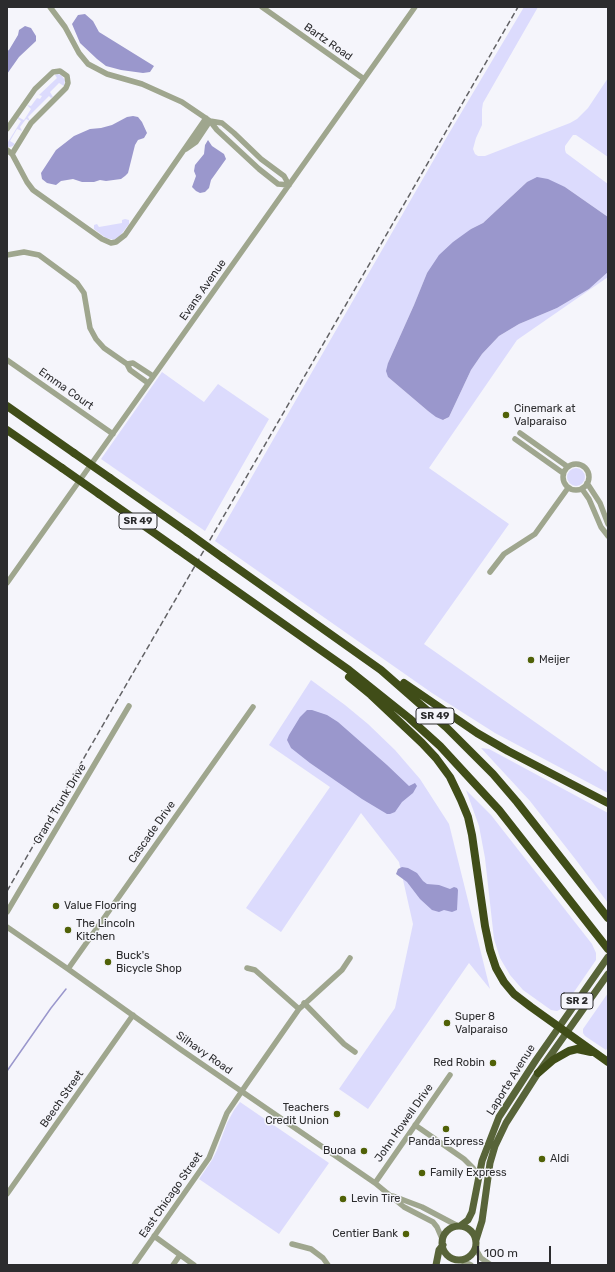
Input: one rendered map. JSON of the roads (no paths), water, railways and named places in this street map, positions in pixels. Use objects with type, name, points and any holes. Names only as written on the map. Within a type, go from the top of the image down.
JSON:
[{"type":"highway","name":"SR 49","points":[[7,406],[381,670],[446,727],[493,774],[517,802],[608,918]]},
{"type":"highway","name":"SR 49","points":[[7,430],[315,647],[381,695],[409,718],[440,746],[499,810],[608,949]]},
{"type":"highway","points":[[315,647],[412,733],[436,758],[450,778],[462,800],[468,817],[490,950],[496,968],[504,982],[514,994],[608,1062]]},
{"type":"highway","points":[[381,670],[407,685],[477,733],[508,751],[608,803]]},
{"type":"highway","points":[[538,1073],[553,1060],[569,1051],[578,1049],[586,1050],[598,1055]]},
{"type":"main road","name":"Laporte Avenue","points":[[459,1226],[468,1220],[472,1212],[486,1151],[499,1117],[522,1080],[608,957]]},
{"type":"main road","name":"Laporte Avenue","points":[[476,1242],[482,1221],[488,1171],[495,1146],[506,1123],[538,1073],[608,974]]},
{"type":"main road","points":[[436,1265],[439,1250],[446,1233],[459,1226],[470,1230],[476,1242],[473,1253],[470,1256],[452,1265]]},
{"type":"main road","points":[[443,1243],[444,1251],[448,1255],[452,1258],[460,1260]]},
{"type":"street","points":[[50,7],[65,28],[79,53],[85,61],[93,67],[107,74],[130,80],[159,91],[182,102],[208,119],[222,123],[265,162],[284,176],[289,185]]},
{"type":"street","name":"Bartz Road","points":[[262,7],[364,79]]},
{"type":"street","name":"Evans Avenue","points":[[7,583],[415,7]]},
{"type":"street","points":[[7,128],[35,89],[53,72],[59,71],[67,76],[68,83],[66,88],[31,123],[9,152],[33,190],[102,239],[111,243],[121,240],[125,235],[183,152],[196,142],[208,119]]},
{"type":"street","points":[[208,119],[217,130],[259,169],[278,184],[289,185]]},
{"type":"street","points":[[7,255],[24,252],[39,255],[77,283],[86,299],[92,334],[100,344],[128,364],[130,370],[148,383]]},
{"type":"street","name":"Emma Court","points":[[7,360],[113,434]]},
{"type":"street","points":[[128,364],[133,363],[153,376]]},
{"type":"street","points":[[520,433],[568,467]]},
{"type":"street","points":[[515,439],[563,473]]},
{"type":"street","points":[[575,464],[583,466],[589,474],[587,483],[582,489],[575,490],[568,488],[563,480],[563,473],[568,467],[575,464]]},
{"type":"street","points":[[587,483],[600,503],[608,524]]},
{"type":"street","points":[[490,572],[494,564],[509,550],[535,534],[568,488]]},
{"type":"street","points":[[582,489],[589,499],[601,527],[608,536]]},
{"type":"street","name":"Grand Trunk Drive","points":[[7,912],[129,706]]},
{"type":"street","name":"Cascade Drive","points":[[68,968],[253,707]]},
{"type":"street","name":"Silhavy Road","points":[[7,927],[375,1183],[409,1210],[435,1224],[443,1243]]},
{"type":"street","name":"East Chicago Street","points":[[134,1265],[209,1158],[224,1120],[241,1091],[299,1009],[342,970],[350,958]]},
{"type":"street","points":[[247,968],[255,970],[299,1009]]},
{"type":"street","points":[[304,1003],[344,1044],[355,1052]]},
{"type":"street","name":"Beech Street","points":[[7,1194],[132,1015]]},
{"type":"street","name":"John Howell Drive","points":[[375,1183],[450,1075]]},
{"type":"street","points":[[415,1125],[464,1159],[479,1177]]},
{"type":"street","name":"Silhavy Road","points":[[390,1195],[422,1207],[459,1226]]},
{"type":"street","points":[[154,1236],[194,1265]]},
{"type":"street","points":[[476,1242],[477,1251],[481,1258],[491,1265]]},
{"type":"street","points":[[292,1244],[311,1250],[323,1258],[328,1265]]},
{"type":"street","points":[[173,1265],[180,1255]]},
{"type":"street","points":[[460,1260],[471,1265]]},
{"type":"waterway","points":[[7,1071],[66,989]]},
{"type":"railway","points":[[7,891],[518,7]]},
{"type":"place","name":"Cinemark at Valparaiso","points":[[506,415]]},
{"type":"place","name":"Meijer","points":[[531,660]]},
{"type":"place","name":"Value Flooring","points":[[56,906]]},
{"type":"place","name":"The Lincoln Kitchen","points":[[68,930]]},
{"type":"place","name":"Buck's Bicycle Shop","points":[[108,962]]},
{"type":"place","name":"Super 8 Valparaiso","points":[[447,1023]]},
{"type":"place","name":"Red Robin","points":[[493,1063]]},
{"type":"place","name":"Teachers Credit Union","points":[[337,1114]]},
{"type":"place","name":"Panda Express","points":[[446,1129]]},
{"type":"place","name":"Buona","points":[[364,1151]]},
{"type":"place","name":"Aldi","points":[[542,1159]]},
{"type":"place","name":"Family Express","points":[[422,1173]]},
{"type":"place","name":"Levin Tire","points":[[343,1199]]},
{"type":"place","name":"Centier Bank","points":[[406,1234]]}]
